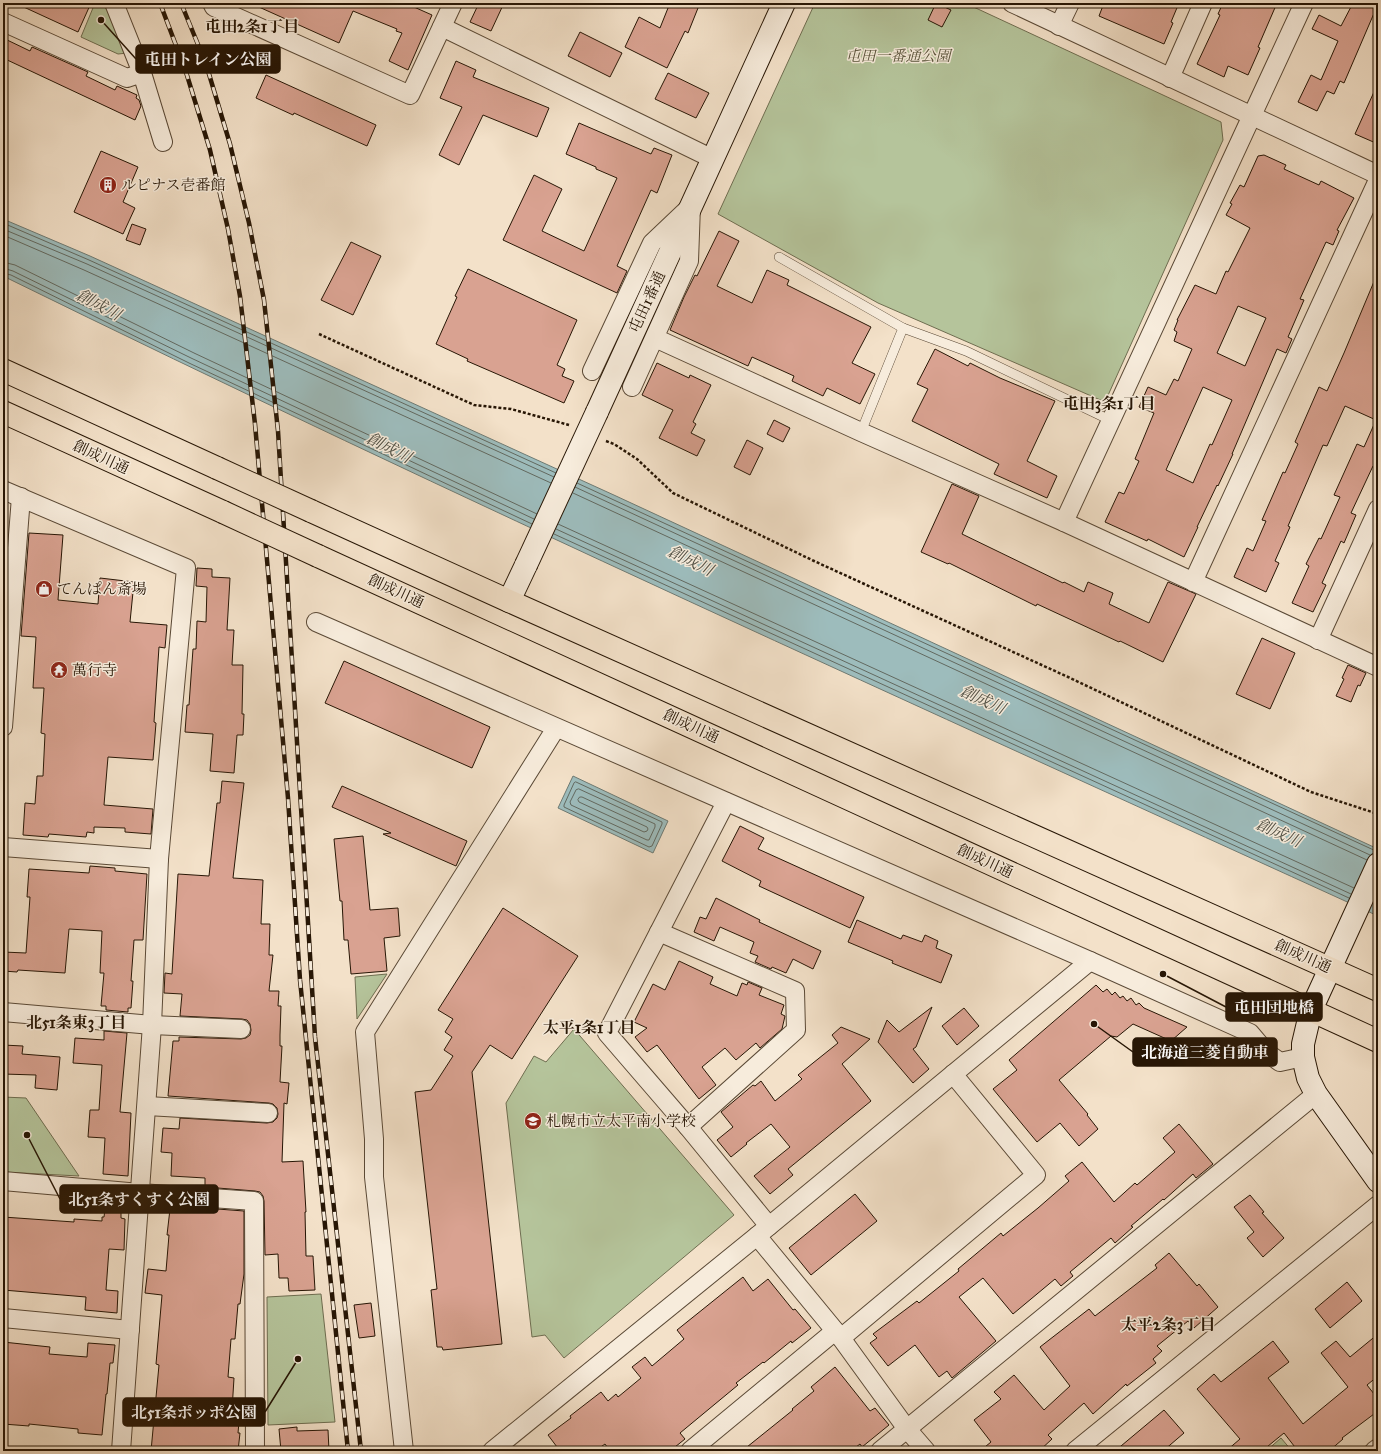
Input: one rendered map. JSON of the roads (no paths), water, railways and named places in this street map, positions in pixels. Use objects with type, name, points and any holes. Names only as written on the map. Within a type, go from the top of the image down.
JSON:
[{"type":"highway","name":"創成川通","points":[[3,370],[509,601],[1378,990]]},
{"type":"highway","name":"創成川通","points":[[3,412],[1378,1041]]},
{"type":"street","points":[[114,3],[142,73],[163,142]]},
{"type":"street","points":[[212,3],[214,7],[410,95],[453,3]]},
{"type":"street","name":"屯田1番通","points":[[509,601],[784,3]]},
{"type":"street","points":[[1012,3],[1378,176]]},
{"type":"street","points":[[1060,26],[1070,3]]},
{"type":"street","points":[[1170,78],[1203,3]]},
{"type":"street","points":[[1064,522],[1304,3]]},
{"type":"street","points":[[3,22],[127,78],[142,73]]},
{"type":"street","points":[[442,28],[713,159]]},
{"type":"street","points":[[1194,582],[1378,180]]},
{"type":"street","points":[[632,387],[689,261],[691,206]]},
{"type":"street","points":[[592,371],[652,244],[691,206]]},
{"type":"street","points":[[655,338],[861,432],[1064,522],[1378,667]]},
{"type":"street","points":[[3,490],[186,568],[159,859],[147,1106],[121,1451]]},
{"type":"street","points":[[3,727],[21,497]]},
{"type":"street","points":[[1318,640],[1378,509]]},
{"type":"street","points":[[316,622],[1250,1032],[1267,1053],[1280,1062],[1303,1057]]},
{"type":"street","points":[[404,1451],[374,1177],[374,1139],[366,1032],[556,728]]},
{"type":"street","points":[[726,802],[607,1033],[688,1127],[907,1429],[926,1451]]},
{"type":"street","points":[[3,847],[159,859]]},
{"type":"street","points":[[1378,864],[1311,1010],[1303,1044],[1303,1057],[1308,1078],[1316,1094],[1378,1182]]},
{"type":"street","points":[[659,932],[795,991],[796,1030],[688,1127]]},
{"type":"street","points":[[492,1451],[763,1231],[1090,961]]},
{"type":"street","points":[[3,1012],[152,1025],[241,1029]]},
{"type":"street","points":[[690,1451],[838,1335],[1036,1175],[953,1074]]},
{"type":"street","points":[[880,1451],[1316,1094]]},
{"type":"street","points":[[147,1106],[268,1113]]},
{"type":"street","points":[[3,1181],[254,1201],[255,1451]]},
{"type":"street","points":[[1075,1451],[1378,1205]]},
{"type":"street","points":[[3,1318],[130,1330]]},
{"type":"street","points":[[1374,1451],[1378,1448]]},
{"type":"lane","points":[[779,257],[903,328],[966,351],[1112,421]]},
{"type":"lane","points":[[861,432],[903,328]]},
{"type":"water","name":"創成川","points":[[3,219],[90,256],[616,496],[1378,849],[1378,916],[860,680],[516,521],[345,441],[3,276]]},
{"type":"water","points":[[573,776],[668,821],[653,853],[558,808]]},
{"type":"railway","points":[[160,3],[186,72],[210,150],[228,229],[240,296],[255,424],[288,798],[300,980],[348,1451]]},
{"type":"railway","points":[[181,3],[206,64],[230,144],[249,223],[264,300],[278,431],[315,1037],[361,1451]]},
{"type":"place","name":"屯田トレイン公園","points":[[101,20]]},
{"type":"place","name":"ルピナス壱番館","points":[[108,185]]},
{"type":"place","name":"てんぱん斎場","points":[[44,589]]},
{"type":"place","name":"萬行寺","points":[[59,670]]},
{"type":"place","name":"屯田団地橋","points":[[1163,974]]},
{"type":"place","name":"北海道三菱自動車","points":[[1094,1024]]},
{"type":"place","name":"札幌市立太平南小学校","points":[[533,1121]]},
{"type":"place","name":"北51条すくすく公園","points":[[27,1135]]},
{"type":"place","name":"北51条ポッポ公園","points":[[298,1359]]},
{"type":"district","name":"屯田2条1丁目","points":[[252,26]]},
{"type":"district","name":"屯田3条1丁目","points":[[1109,403]]},
{"type":"district","name":"北51条東3丁目","points":[[76,1022]]},
{"type":"district","name":"太平1条1丁目","points":[[589,1027]]},
{"type":"district","name":"太平2条3丁目","points":[[1168,1324]]},
{"type":"park label","name":"屯田一番通公園","points":[[898,56]]}]
